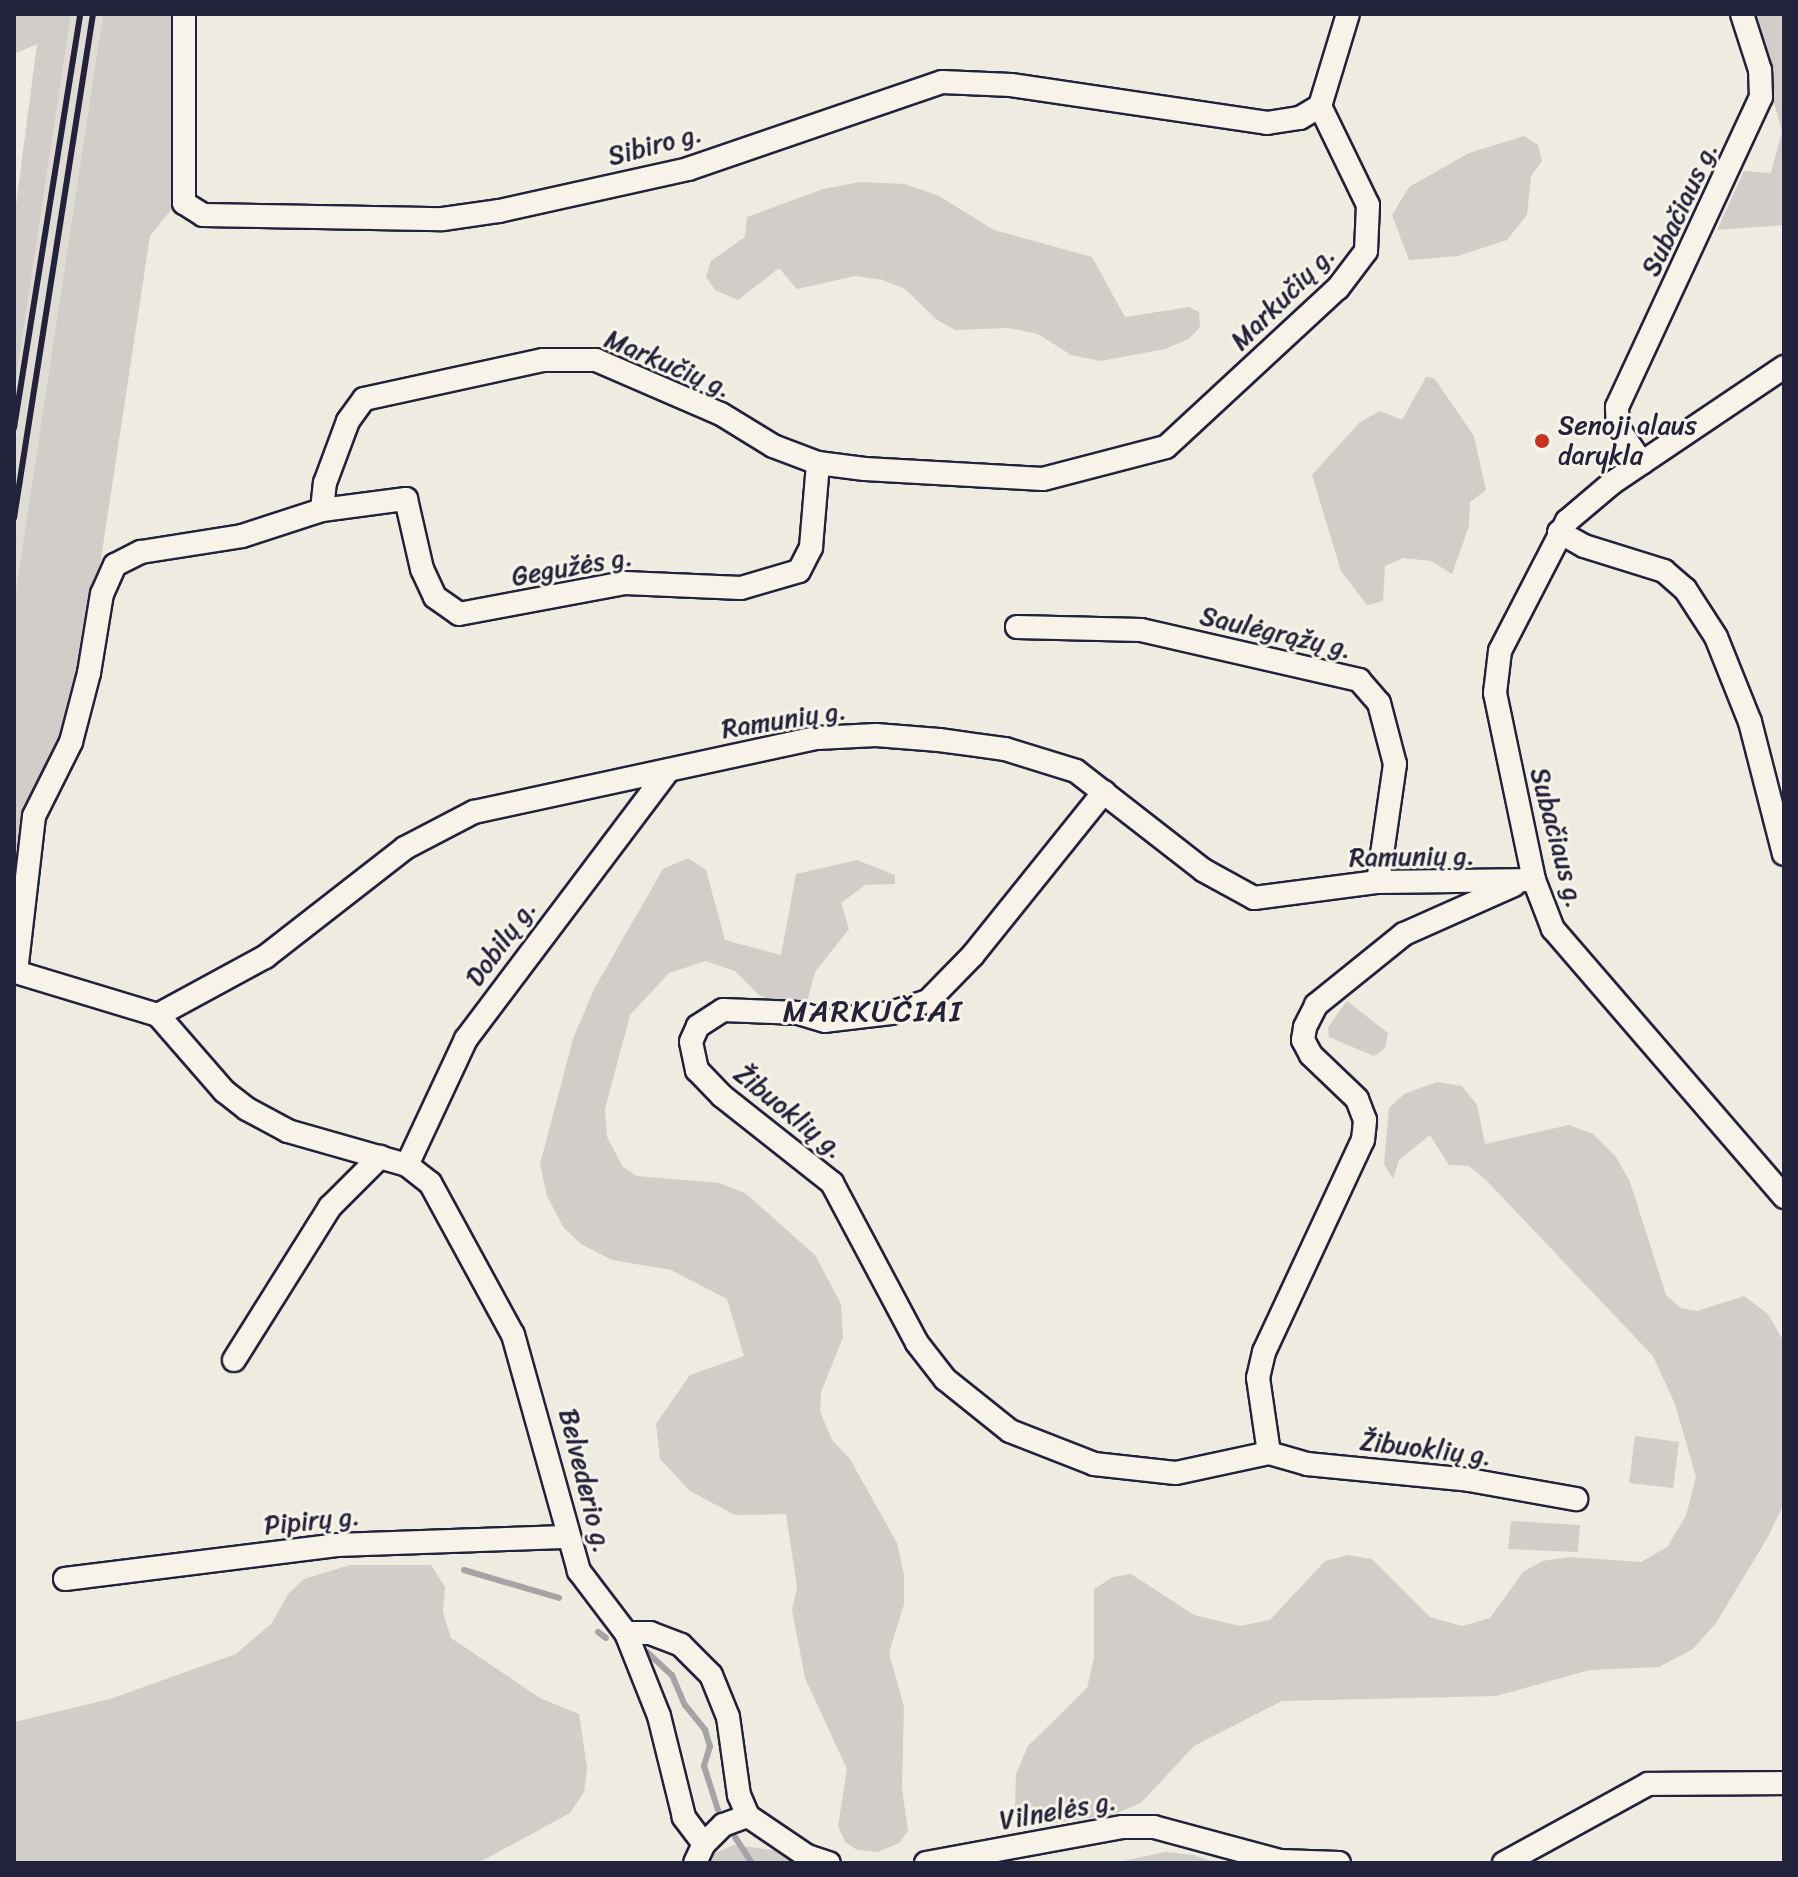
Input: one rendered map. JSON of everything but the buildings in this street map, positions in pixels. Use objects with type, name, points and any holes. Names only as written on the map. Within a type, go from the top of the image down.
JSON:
[{"type":"street","name":"Sibiro g.","points":[[184,14],[184,203],[203,215],[443,219],[499,211],[688,169],[942,82],[1011,85],[1267,123],[1300,118],[1320,106]]},
{"type":"street","points":[[1320,106],[1348,14]]},
{"type":"street","name":"Subačiaus g.","points":[[1642,463],[1618,428],[1617,407],[1761,97],[1760,70],[1742,14]]},
{"type":"street","name":"Markučių g.","points":[[322,510],[325,483],[348,421],[364,399],[543,360],[596,360],[818,463],[1043,479],[1152,453],[1176,442],[1338,288],[1366,251],[1368,205],[1320,106]]},
{"type":"street","name":"Subačiaus g.","points":[[1784,367],[1591,499],[1559,532],[1500,651],[1496,672],[1499,721],[1524,882],[1577,963],[1708,1103],[1784,1197]]},
{"type":"street","name":"Gegužės g.","points":[[322,510],[406,499],[422,569],[435,597],[459,614],[625,583],[741,588],[783,580],[799,571],[811,547],[818,463]]},
{"type":"street","points":[[158,1015],[16,972],[34,816],[71,742],[89,673],[102,594],[115,565],[141,552],[242,536],[322,510]]},
{"type":"street","points":[[1559,532],[1584,546],[1664,571],[1697,605],[1716,637],[1750,722],[1784,854]]},
{"type":"street","name":"Saulėgrąžų g.","points":[[1017,627],[1141,630],[1359,680],[1379,703],[1395,764],[1378,882]]},
{"type":"street","name":"Ramunių g.","points":[[158,1015],[265,957],[405,848],[445,826],[501,804],[668,771],[762,746],[876,735],[1005,749],[1076,771],[1203,870],[1254,898],[1378,882],[1524,882]]},
{"type":"street","name":"Dobilų g.","points":[[407,1165],[466,1039],[668,771]]},
{"type":"street","name":"Žibuoklių g.","points":[[1104,792],[973,955],[928,1001],[891,1013],[825,1021],[799,1013],[723,1010],[698,1026],[691,1056],[722,1096],[832,1183],[917,1343],[975,1407],[1048,1449],[1130,1471],[1176,1473],[1269,1453],[1307,1464],[1469,1480],[1576,1499]]},
{"type":"street","points":[[1269,1453],[1258,1378],[1264,1352],[1363,1140],[1365,1120],[1357,1099],[1311,1055],[1303,1040],[1305,1027],[1316,1005],[1404,934],[1524,882]]},
{"type":"street","name":"Belvederio g.","points":[[158,1015],[224,1091],[247,1109],[288,1131],[407,1165],[430,1183],[513,1335],[557,1483],[566,1537],[579,1571],[626,1633],[659,1716],[684,1817],[700,1854]]},
{"type":"street","points":[[234,1360],[330,1207],[380,1157]]},
{"type":"street","name":"Pipirų g.","points":[[65,1579],[337,1545],[566,1537]]},
{"type":"street","points":[[626,1633],[650,1633],[674,1641],[711,1675],[728,1717],[739,1795],[748,1816],[807,1856],[829,1863]]},
{"type":"street","points":[[1504,1863],[1648,1784],[1784,1783]]},
{"type":"street","points":[[700,1854],[723,1825],[748,1816]]},
{"type":"street","name":"Vilnelės g.","points":[[926,1863],[1123,1827],[1154,1827],[1280,1861],[1339,1863]]},
{"type":"shaded area","points":[[14,14],[71,14],[14,393],[14,220],[37,44],[14,54]]},
{"type":"shaded area","points":[[71,14],[103,14],[14,603],[14,393]]},
{"type":"shaded area","points":[[103,14],[175,14],[180,199],[150,236],[84,671],[68,725],[41,780],[14,951],[14,603]]},
{"type":"shaded area","points":[[1749,14],[1784,14],[1784,225],[1717,230],[1744,171],[1771,173],[1782,131]]},
{"type":"shaded area","points":[[1524,136],[1538,145],[1542,161],[1531,176],[1527,215],[1507,240],[1458,256],[1409,260],[1392,215],[1409,187],[1469,153]]},
{"type":"shaded area","points":[[860,182],[905,184],[939,196],[994,230],[1092,257],[1125,317],[1189,307],[1199,312],[1200,327],[1189,339],[1165,349],[1101,361],[1071,355],[1038,334],[1008,328],[955,330],[936,319],[905,289],[883,280],[855,276],[797,289],[779,268],[738,300],[715,290],[706,277],[711,261],[745,237],[747,217],[823,189]]},
{"type":"shaded area","points":[[1426,377],[1434,378],[1474,436],[1486,490],[1470,502],[1469,526],[1452,574],[1431,561],[1403,558],[1385,566],[1383,601],[1367,605],[1341,571],[1312,475],[1360,422],[1380,411],[1402,420]]},
{"type":"shaded area","points":[[688,858],[706,870],[725,940],[781,955],[796,874],[857,860],[895,875],[895,884],[865,885],[841,903],[849,929],[815,972],[807,1002],[788,1008],[759,995],[735,971],[706,961],[669,973],[630,1015],[605,1109],[607,1137],[623,1167],[637,1176],[719,1183],[745,1193],[815,1255],[841,1304],[843,1337],[821,1392],[820,1411],[832,1440],[850,1459],[897,1543],[904,1575],[904,1604],[889,1653],[904,1707],[902,1788],[908,1831],[899,1843],[878,1852],[857,1850],[845,1842],[838,1826],[847,1769],[805,1678],[792,1610],[797,1587],[786,1514],[735,1515],[690,1491],[660,1459],[656,1424],[690,1375],[744,1356],[727,1299],[671,1270],[612,1260],[581,1244],[564,1228],[547,1196],[540,1164],[573,1039],[594,989],[663,869]]},
{"type":"shaded area","points":[[1347,1001],[1388,1033],[1385,1048],[1374,1056],[1329,1037],[1328,1027]]},
{"type":"shaded area","points":[[1437,1082],[1462,1086],[1477,1105],[1485,1144],[1569,1125],[1593,1134],[1616,1157],[1630,1182],[1666,1295],[1681,1308],[1697,1311],[1744,1296],[1768,1314],[1784,1342],[1784,1503],[1768,1537],[1716,1623],[1693,1649],[1659,1667],[1590,1670],[1496,1696],[1282,1701],[1194,1746],[1141,1803],[1112,1815],[1026,1827],[1015,1807],[1016,1774],[1028,1746],[1087,1688],[1094,1658],[1094,1589],[1113,1577],[1131,1574],[1194,1615],[1240,1626],[1270,1620],[1325,1561],[1348,1555],[1372,1559],[1430,1617],[1462,1626],[1490,1618],[1523,1572],[1542,1561],[1570,1557],[1641,1562],[1667,1547],[1686,1516],[1696,1477],[1675,1404],[1653,1356],[1486,1180],[1469,1166],[1449,1165],[1430,1135],[1399,1160],[1393,1179],[1384,1164],[1389,1108],[1404,1094]]},
{"type":"shaded area","points":[[1635,1436],[1679,1442],[1673,1488],[1629,1483]]},
{"type":"shaded area","points":[[1511,1521],[1580,1525],[1578,1552],[1508,1549]]},
{"type":"shaded area","points":[[350,1565],[431,1565],[445,1587],[443,1612],[451,1638],[540,1698],[579,1714],[587,1768],[584,1792],[570,1813],[478,1863],[14,1863],[14,1722],[110,1699],[236,1654],[272,1623],[288,1594],[304,1579]]},
{"type":"shaded area","points":[[734,1845],[780,1851],[800,1863],[710,1863],[715,1853]]},
{"type":"shaded area","points":[[1165,1852],[1194,1855],[1216,1863],[1114,1863]]},
{"type":"waterway","points":[[464,1570],[559,1598]]},
{"type":"waterway","points":[[598,1632],[606,1638]]},
{"type":"waterway","points":[[647,1652],[672,1675],[685,1705],[705,1730],[710,1746],[704,1766],[718,1810]]},
{"type":"waterway","points":[[735,1837],[752,1863]]},
{"type":"railway","points":[[14,428],[80,14]]},
{"type":"railway","points":[[14,518],[93,14]]},
{"type":"place","name":"Senoji alaus darykla","points":[[1542,441]]},
{"type":"district","name":"MARKUČIAI","points":[[873,1011]]}]
